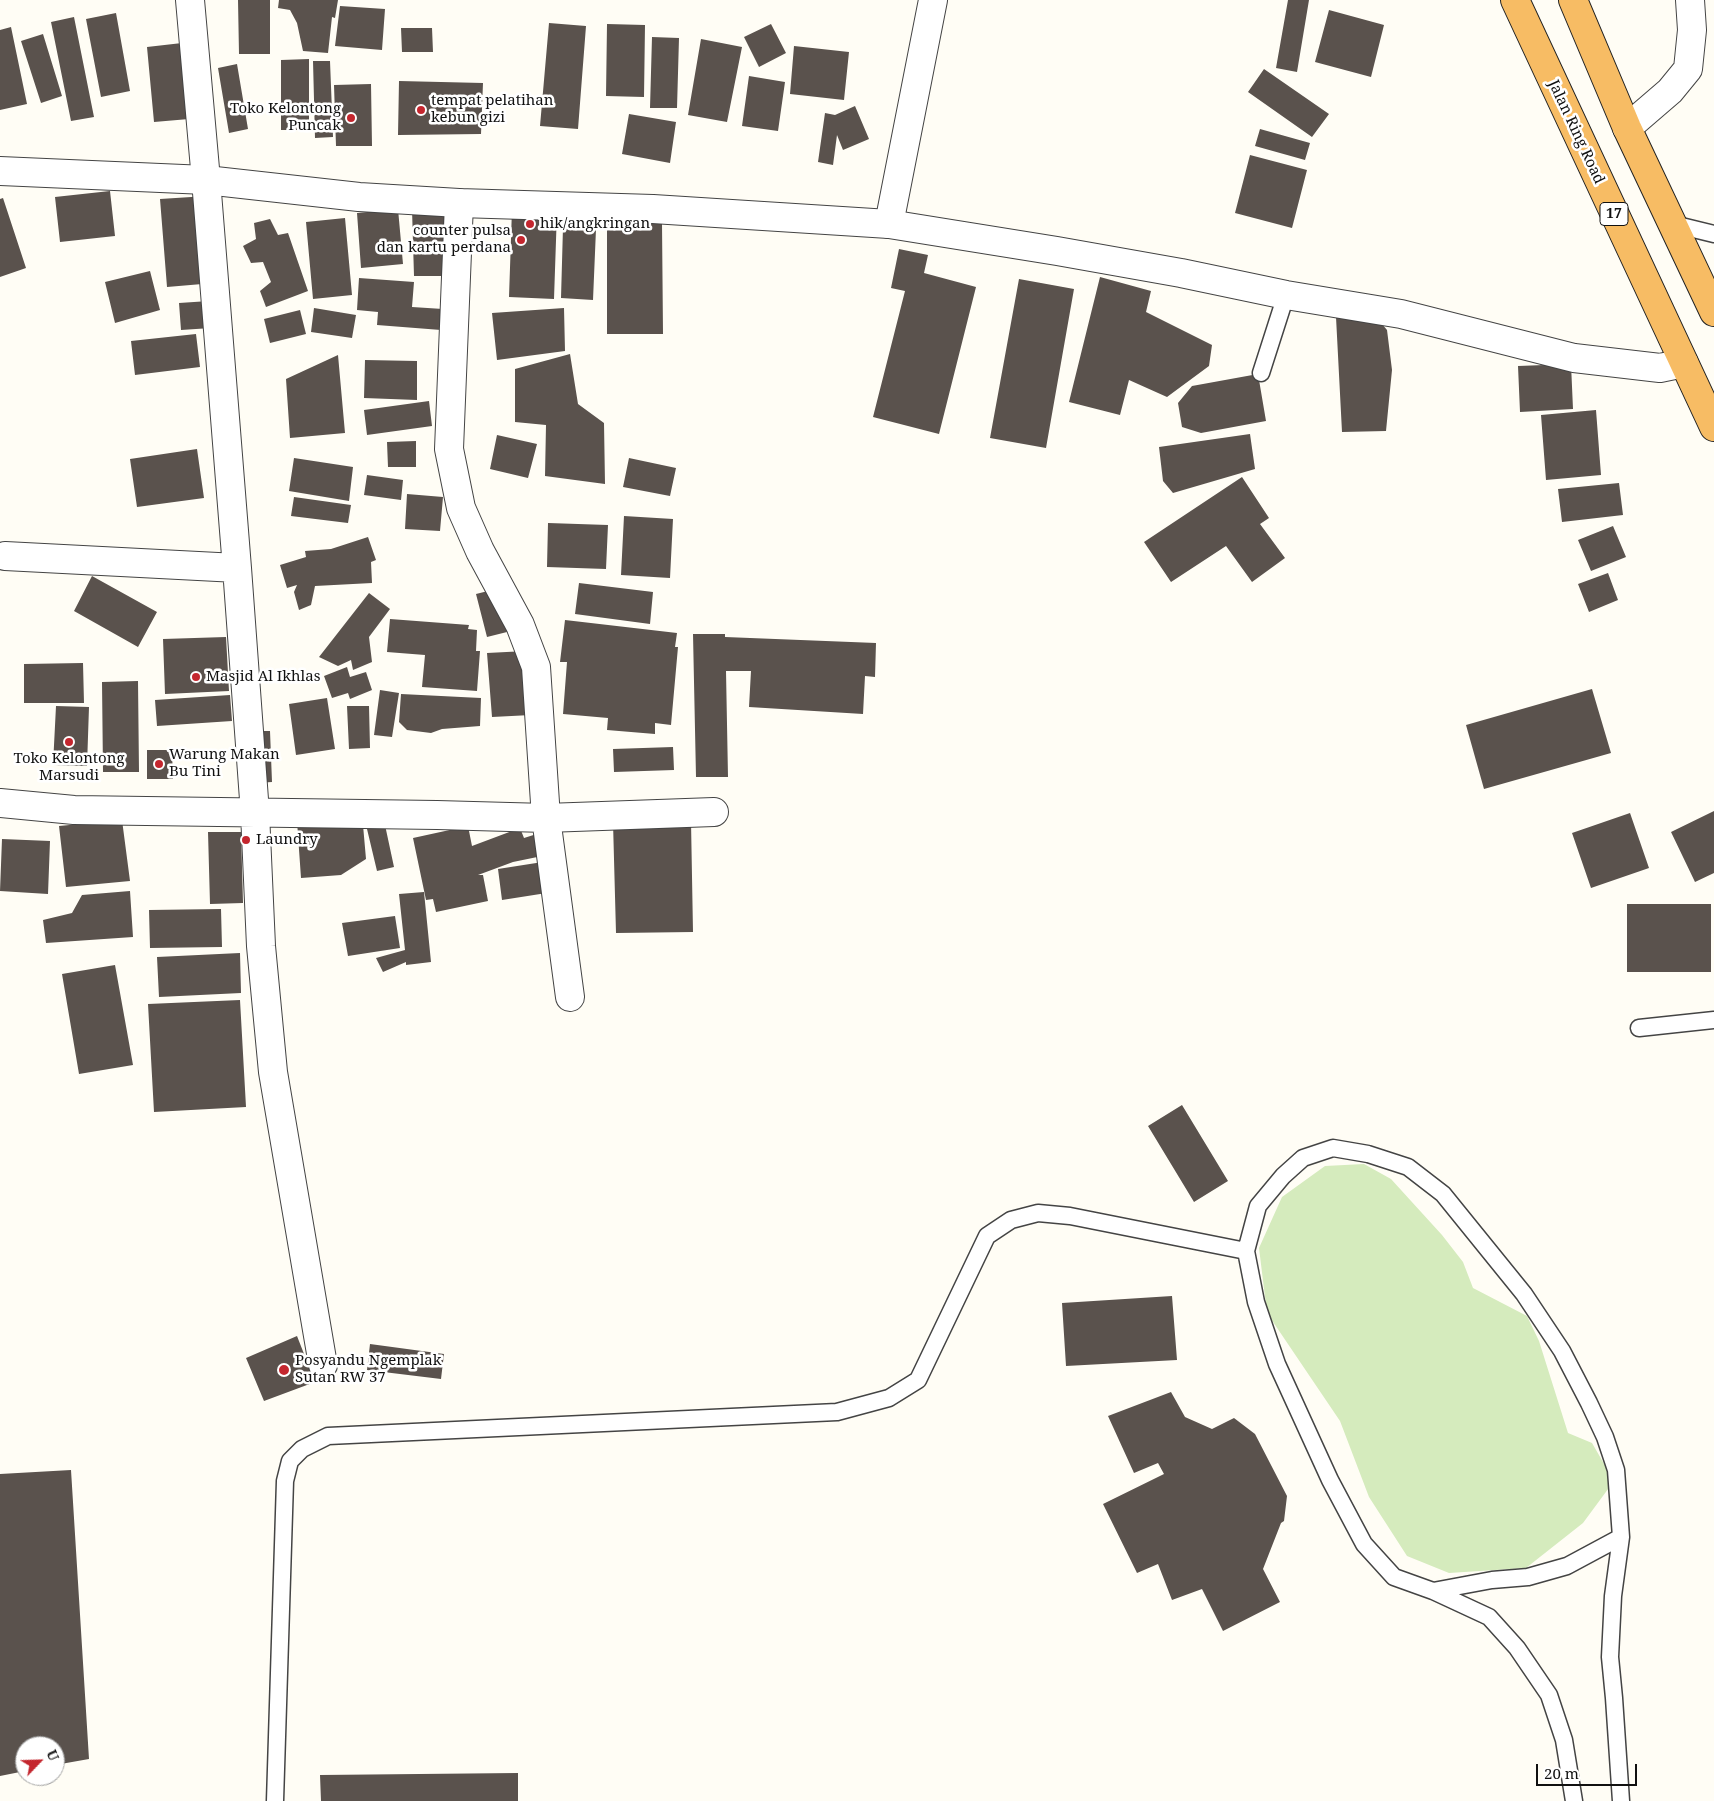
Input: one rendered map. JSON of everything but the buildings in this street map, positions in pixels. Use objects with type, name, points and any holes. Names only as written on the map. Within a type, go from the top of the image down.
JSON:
[{"type":"highway","name":"Jalan Ring Road","points":[[1515,0],[1714,427]]},
{"type":"highway","points":[[1573,0],[1627,128],[1714,312]]},
{"type":"street","points":[[190,0],[238,568],[255,813],[261,946],[274,1072],[323,1365]]},
{"type":"street","points":[[889,224],[933,0]]},
{"type":"street","points":[[1627,128],[1670,91],[1688,69],[1692,30],[1690,0]]},
{"type":"street","points":[[0,171],[206,180],[359,197],[458,203],[653,209],[889,224],[1067,252],[1401,314],[1574,358],[1660,368],[1684,363]]},
{"type":"street","points":[[458,203],[449,448],[461,508],[480,551],[520,625],[536,667],[546,818],[570,996]]},
{"type":"street","points":[[4,556],[238,568]]},
{"type":"street","points":[[0,803],[74,810],[546,818],[714,812]]},
{"type":"lane","points":[[1673,224],[1714,234]]},
{"type":"lane","points":[[1261,373],[1286,294]]},
{"type":"lane","points":[[1639,1028],[1714,1020]]},
{"type":"lane","points":[[1574,1801],[1564,1740],[1549,1695],[1517,1648],[1489,1617],[1433,1591],[1394,1578],[1364,1544],[1330,1480],[1277,1364],[1256,1302],[1246,1251],[1258,1206],[1283,1176],[1303,1158],[1333,1148],[1368,1154],[1408,1167],[1443,1194],[1524,1294],[1562,1351],[1590,1403],[1616,1470],[1621,1537],[1613,1596],[1610,1657],[1621,1801]]},
{"type":"lane","points":[[276,1801],[285,1481],[290,1461],[302,1449],[328,1436],[836,1412],[889,1398],[918,1380],[987,1236],[1011,1220],[1038,1213],[1070,1216],[1246,1251]]},
{"type":"lane","points":[[1433,1591],[1492,1580],[1528,1577],[1567,1566],[1621,1537]]},
{"type":"green space","points":[[1364,1164],[1391,1179],[1442,1235],[1463,1262],[1473,1288],[1527,1316],[1539,1341],[1568,1433],[1592,1443],[1614,1481],[1583,1523],[1526,1568],[1449,1573],[1407,1556],[1369,1497],[1340,1421],[1267,1313],[1259,1248],[1282,1197],[1325,1166]]},
{"type":"place","name":"tempat pelatihan kebun gizi","points":[[421,110]]},
{"type":"place","name":"Toko Kelontong Puncak","points":[[351,118]]},
{"type":"place","name":"hik/angkringan","points":[[530,224]]},
{"type":"place","name":"counter pulsa dan kartu perdana","points":[[521,240]]},
{"type":"place","name":"Masjid Al Ikhlas","points":[[196,677]]},
{"type":"place","name":"Toko Kelontong Marsudi","points":[[69,742]]},
{"type":"place","name":"Warung Makan Bu Tini","points":[[159,764]]},
{"type":"place","name":"Laundry","points":[[246,840]]},
{"type":"place","name":"Posyandu Ngemplak Sutan RW 37","points":[[284,1370]]}]
